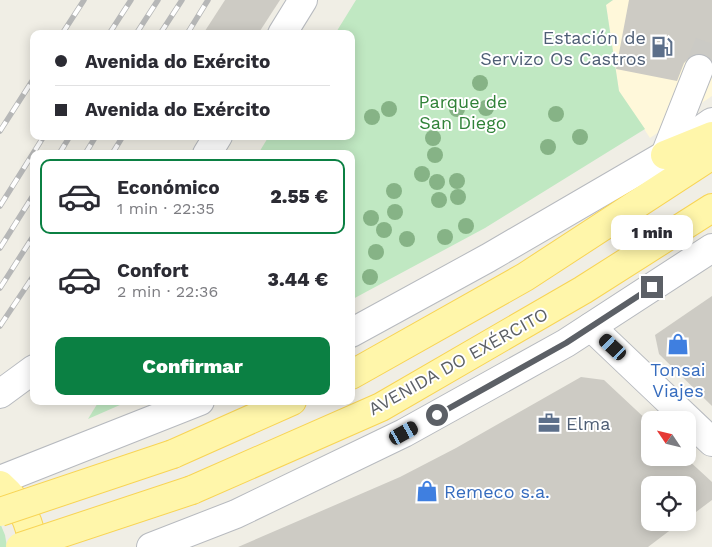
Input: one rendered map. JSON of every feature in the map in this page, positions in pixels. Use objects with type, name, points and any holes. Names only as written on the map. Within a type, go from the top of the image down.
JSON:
[{"type":"main road","points":[[665,155],[712,136]]},
{"type":"main road","points":[[355,373],[525,277],[712,155]]},
{"type":"main road","name":"AVENIDA DO EXÉRCITO","points":[[20,547],[192,490],[380,407],[583,290],[712,208]]},
{"type":"main road","points":[[0,512],[173,454],[283,405]]},
{"type":"main road","points":[[0,485],[17,502],[26,517],[32,534],[32,547]]},
{"type":"street","points":[[284,30],[303,0]]},
{"type":"street","points":[[665,155],[699,69]]},
{"type":"street","points":[[355,331],[488,258],[665,155],[712,122]]},
{"type":"street","name":"AVENIDA DO EXÉRCITO","points":[[151,547],[236,514],[404,433],[566,343],[712,248]]},
{"type":"street","points":[[591,327],[712,442]]},
{"type":"street","points":[[0,394],[30,372]]},
{"type":"street","points":[[0,480],[190,405]]},
{"type":"shaded area","name":"Estación de Servizo Os Castros","points":[[613,0],[712,0],[712,96],[650,138],[619,91],[606,4]]},
{"type":"green space","name":"Parque de San Diego","points":[[356,0],[613,0],[606,5],[619,91],[645,129],[485,228],[355,298],[355,150],[260,150],[267,140],[355,140],[355,30],[337,30]]},
{"type":"green space","points":[[97,405],[120,405],[88,419]]},
{"type":"green space","points":[[0,523],[5,535],[7,547],[0,547]]},
{"type":"building","points":[[225,0],[280,0],[261,30],[206,30]]},
{"type":"building","points":[[629,0],[712,0],[712,60],[704,54],[696,54],[690,57],[684,63],[677,81],[616,69]]},
{"type":"building","points":[[712,296],[712,406],[659,354],[655,335]]},
{"type":"building","points":[[581,377],[604,380],[641,415],[641,466],[695,466],[712,482],[712,500],[696,512],[696,476],[641,476],[641,531],[669,531],[648,547],[238,547],[400,477],[456,448]]},
{"type":"tunnel","points":[[699,69],[712,35]]},
{"type":"railway","points":[[65,30],[84,0]]},
{"type":"railway","points":[[112,30],[131,0]]},
{"type":"railway","points":[[139,30],[158,0]]},
{"type":"railway","points":[[163,30],[182,0]]},
{"type":"railway","points":[[189,30],[208,0]]},
{"type":"railway","points":[[0,131],[30,84]]},
{"type":"railway","points":[[35,150],[41,140]]},
{"type":"railway","points":[[61,150],[68,140]]},
{"type":"railway","points":[[87,150],[94,140]]},
{"type":"railway","points":[[114,150],[121,140]]},
{"type":"railway","points":[[0,206],[30,158]]},
{"type":"railway","points":[[0,248],[30,200]]},
{"type":"railway","points":[[0,288],[30,241]]},
{"type":"railway","points":[[0,326],[30,281]]},
{"type":"place","name":"Estación de Servizo Os Castros","points":[[662,47]]},
{"type":"place","name":"Tonsai Viajes","points":[[678,344]]},
{"type":"place","name":"Elma","points":[[549,423]]},
{"type":"place","name":"Remeco s.a.","points":[[427,491]]},
{"type":"route","points":[[437,415],[566,343],[652,287]]}]
